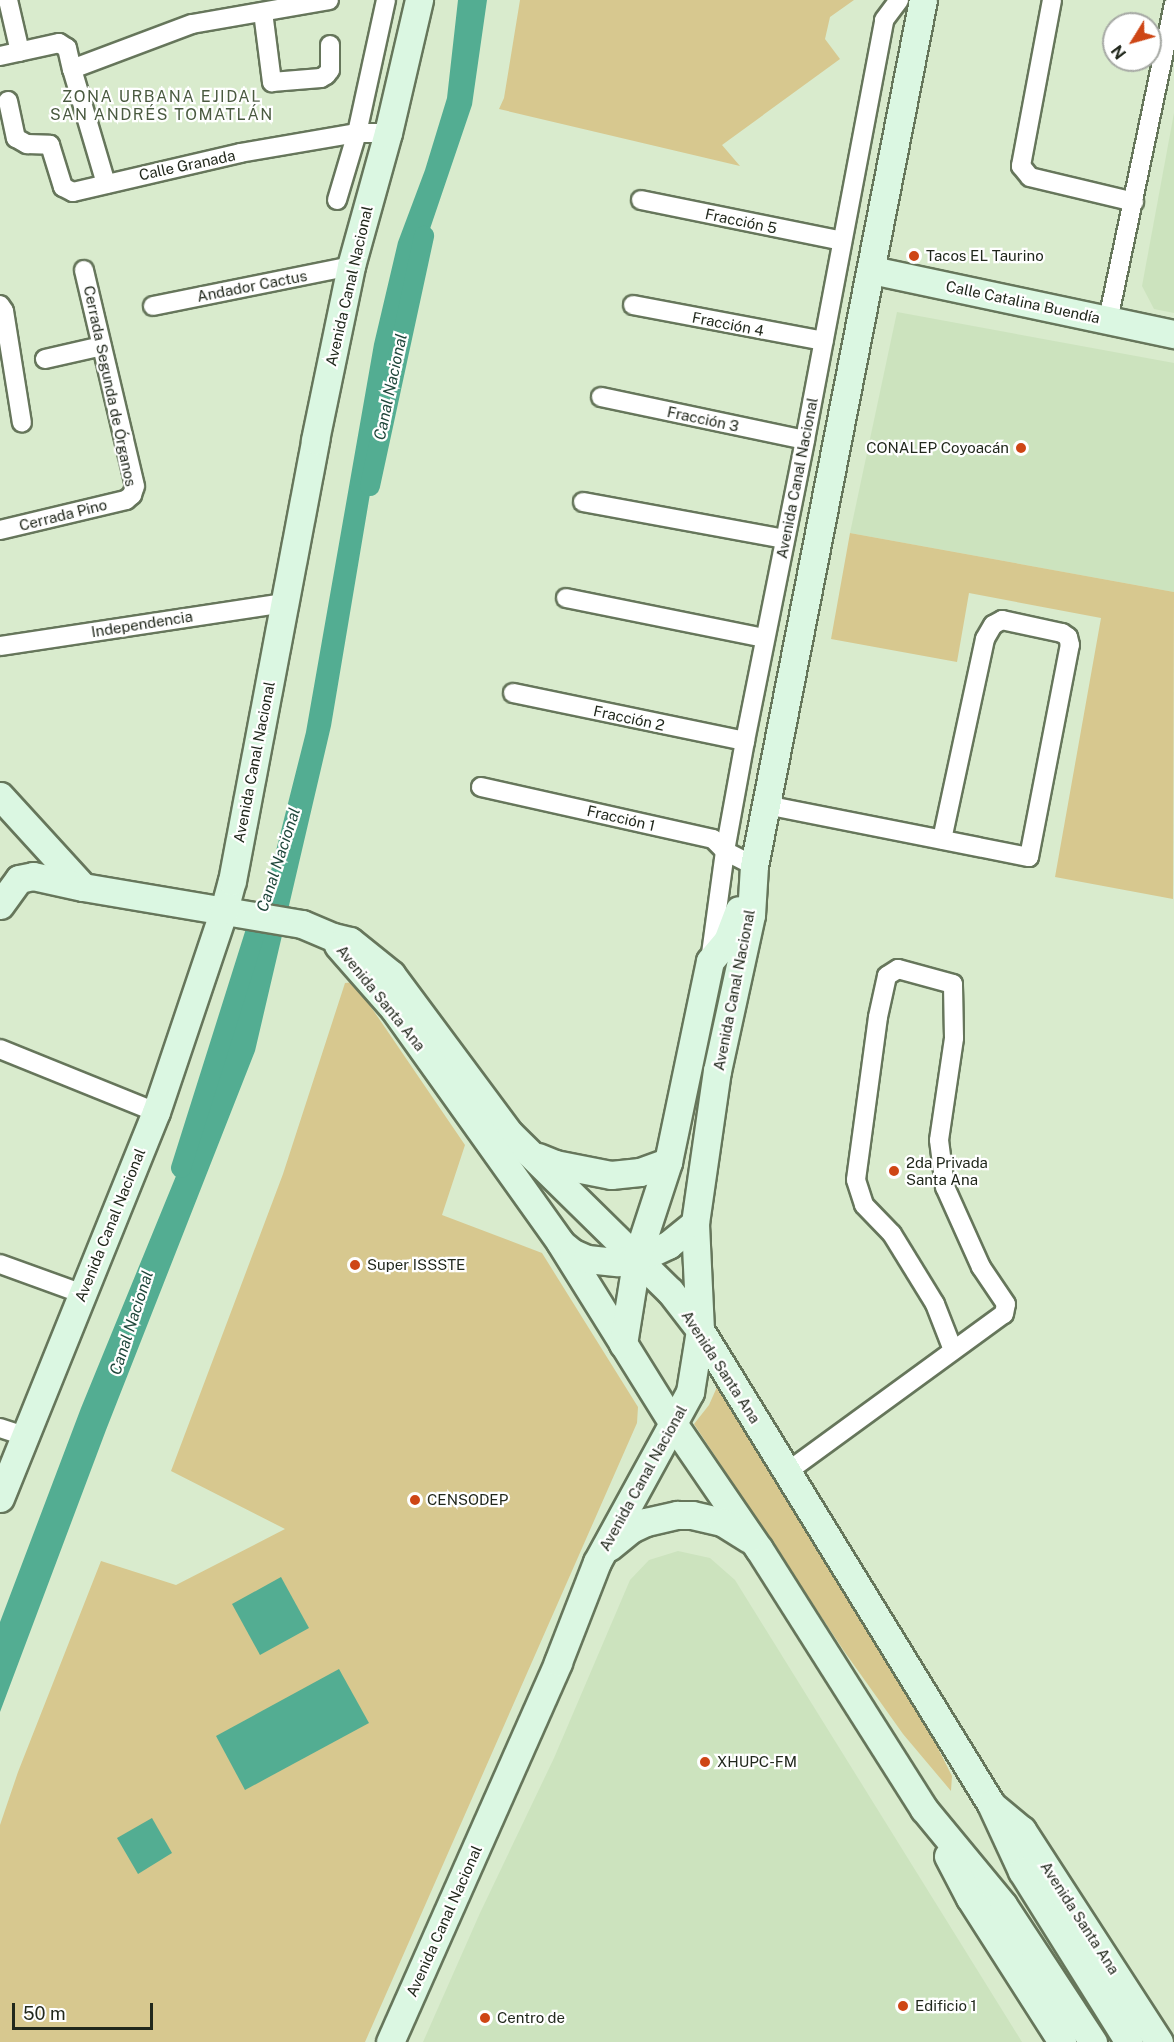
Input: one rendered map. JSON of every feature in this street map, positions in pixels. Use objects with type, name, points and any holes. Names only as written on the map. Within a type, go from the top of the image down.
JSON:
[{"type":"street","points":[[8,0],[11,54],[64,45],[106,184]]},
{"type":"street","points":[[72,69],[192,24],[221,17],[263,12],[284,4],[329,0]]},
{"type":"street","points":[[337,200],[357,133],[386,0]]},
{"type":"street","name":"Avenida Canal Nacional","points":[[0,1498],[12,1432],[83,1294],[156,1112],[232,912],[232,881],[351,266],[388,133],[419,0]]},
{"type":"street","name":"Avenida Canal Nacional","points":[[623,1344],[637,1257],[668,1162],[710,961],[725,851],[744,741],[805,440],[885,20],[899,0]]},
{"type":"street","name":"Avenida Canal Nacional","points":[[390,2042],[558,1662],[597,1562],[690,1392],[700,1330],[695,1223],[717,1071],[751,915],[753,872],[872,270],[922,0]]},
{"type":"street","points":[[1052,0],[1021,166],[1030,177],[1134,202]]},
{"type":"street","points":[[1108,320],[1174,4]]},
{"type":"street","points":[[263,12],[272,82],[321,78],[326,75],[330,70],[330,45]]},
{"type":"street","name":"Calle Granada","points":[[8,101],[16,138],[27,144],[50,145],[63,187],[67,191],[240,153],[357,133],[388,133]]},
{"type":"street","name":"Fracción 5","points":[[641,200],[842,241]]},
{"type":"street","name":"Andador Cactus","points":[[153,306],[351,266]]},
{"type":"street","name":"Cerrada Segunda de Órganos","points":[[84,270],[135,486],[132,495],[126,500]]},
{"type":"street","name":"Calle Catalina Buendía","points":[[872,270],[1174,334]]},
{"type":"street","points":[[0,305],[4,311],[22,423]]},
{"type":"street","name":"Fracción 4","points":[[633,305],[824,341]]},
{"type":"street","points":[[45,359],[102,346]]},
{"type":"street","name":"Fracción 3","points":[[601,397],[805,440]]},
{"type":"street","name":"Cerrada Pino","points":[[0,530],[126,500]]},
{"type":"street","points":[[583,502],[785,539]]},
{"type":"street","points":[[566,598],[764,638]]},
{"type":"street","name":"Independencia","points":[[0,646],[284,603]]},
{"type":"street","points":[[766,805],[1029,857],[1070,645],[1068,638],[1062,633],[1002,620],[993,625],[985,639],[942,839]]},
{"type":"street","name":"Fracción 2","points":[[513,693],[744,741]]},
{"type":"street","name":"Fracción 1","points":[[480,787],[713,839],[753,872]]},
{"type":"street","points":[[0,796],[83,887]]},
{"type":"street","name":"Avenida Canal Nacional","points":[[710,961],[731,934],[753,872]]},
{"type":"street","name":"Avenida Santa Ana","points":[[0,905],[19,879],[33,876],[83,887],[302,924],[333,937],[350,940],[391,974],[428,1020],[510,1134],[670,1291],[700,1330],[991,1804],[1022,1870],[1129,2042]]},
{"type":"street","name":"Avenida Santa Ana","points":[[333,937],[341,951],[394,1009],[560,1242],[672,1422],[759,1549],[924,1809],[970,1898],[1062,2042]]},
{"type":"street","points":[[787,1472],[1004,1314],[1006,1304],[981,1268],[945,1187],[939,1140],[954,1038],[953,984],[898,969],[887,976],[878,1017],[856,1180],[864,1205],[892,1234],[935,1304],[953,1350]]},
{"type":"street","points":[[0,1048],[156,1112]]},
{"type":"street","points":[[529,1153],[555,1164],[611,1175],[640,1172],[668,1162]]},
{"type":"street","points":[[560,1242],[573,1253],[604,1263],[637,1257],[668,1245],[695,1223]]},
{"type":"street","points":[[0,1264],[83,1294]]},
{"type":"street","points":[[597,1562],[607,1549],[631,1529],[661,1517],[677,1515],[700,1516],[722,1522],[748,1538],[759,1549]]},
{"type":"street","name":"Avenida Santa Ana","points":[[991,1804],[1022,1830],[1159,2042]]},
{"type":"street","name":"Avenida Santa Ana","points":[[924,1809],[1004,1905],[1093,2042]]},
{"type":"shaded area","points":[[520,0],[854,0],[830,17],[825,39],[840,59],[722,145],[740,166],[499,109],[504,98]]},
{"type":"shaded area","points":[[1174,113],[1174,313],[1154,309],[1142,286]]},
{"type":"shaded area","name":"CONALEP Coyoacán","points":[[897,312],[1174,363],[1174,592],[850,533]]},
{"type":"shaded area","points":[[850,533],[1174,592],[1173,899],[1055,877],[1101,618],[969,593],[957,662],[831,639]]},
{"type":"shaded area","name":"CENSODEP","points":[[354,982],[465,1145],[442,1215],[542,1253],[638,1407],[637,1423],[365,2042],[0,2042],[0,1825],[18,1772],[101,1561],[176,1585],[285,1529],[171,1471],[283,1174],[345,983]]},
{"type":"shaded area","points":[[721,1378],[905,1683],[952,1776],[951,1791],[903,1734],[844,1651],[694,1424],[709,1405]]},
{"type":"shaded area","points":[[678,1551],[710,1558],[735,1580],[1022,2042],[423,2042],[480,1913],[554,1758],[630,1580],[649,1560]]},
{"type":"water","name":"Canal Nacional","points":[[458,0],[487,0],[472,105],[414,276],[394,351],[331,726],[255,1051],[106,1430],[0,1712],[0,1622],[81,1408],[194,1132],[228,1041],[306,732],[374,344],[398,242],[425,170],[447,98]]},
{"type":"water","points":[[281,1577],[309,1628],[260,1655],[232,1604]]},
{"type":"water","points":[[339,1669],[369,1723],[245,1790],[216,1736]]},
{"type":"water","points":[[152,1818],[172,1853],[138,1874],[117,1838]]},
{"type":"waterway","name":"Canal Nacional","points":[[370,486],[424,236]]},
{"type":"waterway","name":"Canal Nacional","points":[[181,1168],[258,924]]},
{"type":"place","name":"Tacos EL Taurino","points":[[914,256]]},
{"type":"place","name":"CONALEP Coyoacán","points":[[1021,448]]},
{"type":"place","name":"2da Privada Santa Ana","points":[[894,1171]]},
{"type":"place","name":"Super ISSSTE","points":[[355,1265]]},
{"type":"place","name":"CENSODEP","points":[[415,1500]]},
{"type":"place","name":"XHUPC-FM","points":[[705,1762]]},
{"type":"place","name":"Edificio 1","points":[[903,2006]]},
{"type":"place","name":"Centro de","points":[[485,2018]]},
{"type":"district","name":"ZONA URBANA EJIDAL SAN ANDRÉS TOMATLÁN","points":[[162,106]]}]
